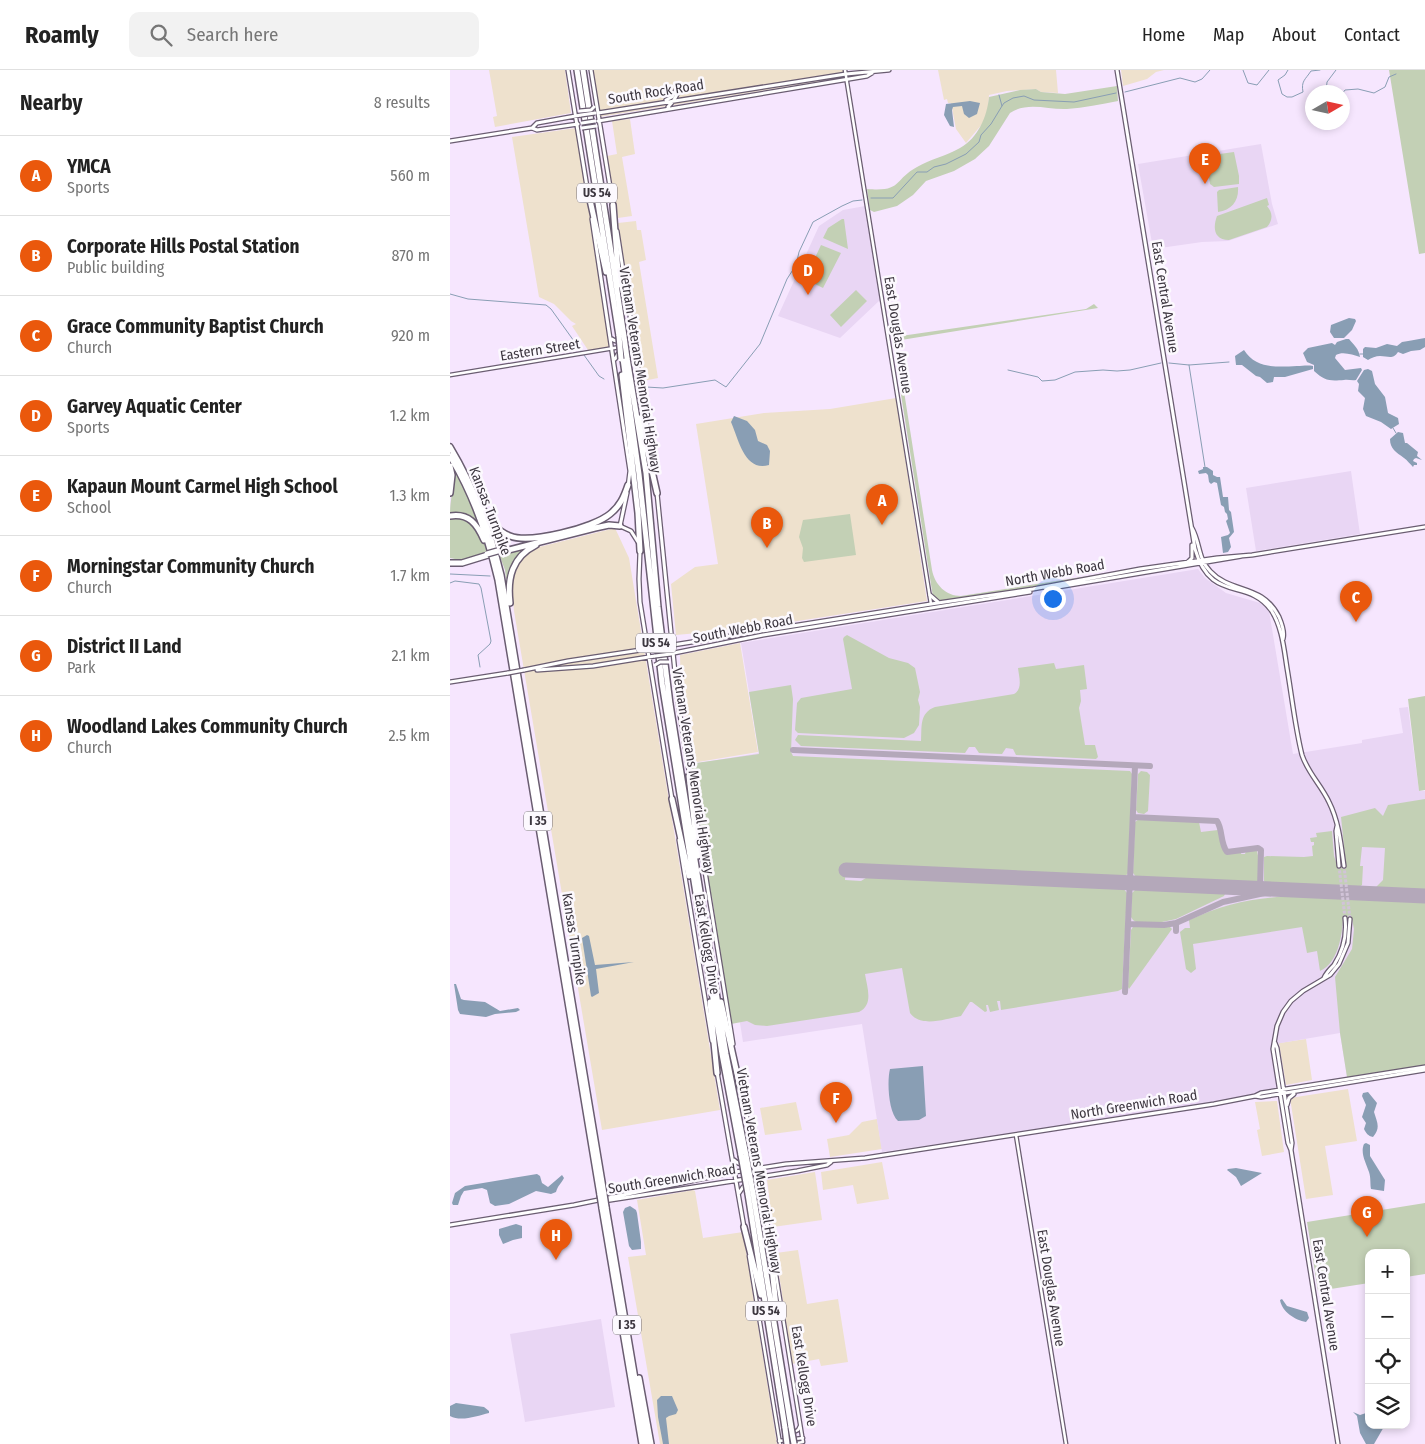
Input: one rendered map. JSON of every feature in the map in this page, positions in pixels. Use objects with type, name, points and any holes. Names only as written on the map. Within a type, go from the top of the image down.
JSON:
[{"type":"highway","name":"Vietnam Veterans Memorial Highway","points":[[576,70],[585,110],[620,327],[639,474],[662,683],[703,923]]},
{"type":"highway","points":[[584,70],[585,110]]},
{"type":"highway","name":"Vietnam Veterans Memorial Highway","points":[[585,110],[616,316],[620,327]]},
{"type":"highway","points":[[588,191],[616,316]]},
{"type":"highway","points":[[613,205],[620,327]]},
{"type":"highway","name":"Vietnam Veterans Memorial Highway","points":[[623,359],[628,365],[646,473],[658,607],[668,686],[707,951],[782,1364],[791,1427],[790,1444]]},
{"type":"highway","points":[[623,359],[626,418],[638,513],[640,551]]},
{"type":"highway","points":[[628,365],[657,493]]},
{"type":"highway","name":"Kansas Turnpike","points":[[450,447],[473,492],[497,558],[514,643],[642,1444]]},
{"type":"highway","name":"Kansas Turnpike","points":[[450,456],[478,513],[494,562],[504,608],[602,1194]]},
{"type":"highway","points":[[450,466],[452,476],[450,493]]},
{"type":"highway","points":[[450,562],[462,563],[550,535],[587,526],[605,518],[620,504],[628,485]]},
{"type":"highway","points":[[473,492],[488,518],[504,533],[522,539],[550,535]]},
{"type":"highway","points":[[450,516],[465,516],[474,523],[494,562]]},
{"type":"highway","points":[[501,551],[609,525],[620,526]]},
{"type":"highway","points":[[514,643],[509,594],[510,574],[521,555],[544,541]]},
{"type":"highway","points":[[690,776],[703,923]]},
{"type":"highway","points":[[672,798],[703,923]]},
{"type":"highway","points":[[707,951],[740,1087]]},
{"type":"highway","points":[[707,951],[717,1073]]},
{"type":"highway","name":"Vietnam Veterans Memorial Highway","points":[[751,1193],[784,1428],[790,1444]]},
{"type":"highway","name":"Kansas Turnpike","points":[[604,1207],[627,1321],[646,1444]]},
{"type":"highway","points":[[744,1227],[771,1340]]},
{"type":"highway","points":[[768,1229],[782,1364]]},
{"type":"highway","points":[[627,1321],[651,1444]]},
{"type":"main road","points":[[568,70],[630,471],[620,526],[635,536],[640,551]]},
{"type":"main road","name":"East Kellogg Drive","points":[[592,70],[597,122],[601,130],[657,493],[678,702],[740,1087],[757,1153],[768,1229]]},
{"type":"main road","points":[[846,74],[867,76],[873,72],[889,70]]},
{"type":"main road","name":"East Central Avenue","points":[[1117,70],[1193,542],[1201,562],[1210,577],[1219,585],[1253,595],[1266,605],[1277,621],[1283,642],[1302,755],[1311,775],[1330,803],[1340,831],[1342,866]]},
{"type":"main road","name":"South Rock Road","points":[[532,128],[536,123],[575,116],[585,110],[596,113],[846,74]]},
{"type":"main road","name":"South Rock Road","points":[[450,141],[532,128],[537,130],[577,124],[582,125],[846,74]]},
{"type":"main road","points":[[661,102],[672,97],[680,87],[674,100],[665,108]]},
{"type":"main road","points":[[679,92],[681,96],[688,98]]},
{"type":"main road","points":[[574,107],[585,110],[596,101]]},
{"type":"main road","points":[[597,122],[601,130]]},
{"type":"main road","points":[[578,134],[582,125]]},
{"type":"main road","points":[[610,336],[616,341],[625,340],[630,338],[632,332]]},
{"type":"main road","points":[[614,361],[619,354],[631,353],[636,358]]},
{"type":"main road","name":"North Webb Road","points":[[931,604],[1425,527]]},
{"type":"main road","name":"East Central Avenue","points":[[1192,528],[1201,562]]},
{"type":"main road","points":[[1188,562],[1192,558],[1193,542]]},
{"type":"main road","name":"East Kellogg Drive","points":[[640,551],[639,583],[647,649],[744,1227]]},
{"type":"main road","name":"North Webb Road","points":[[936,607],[1188,562],[1201,562]]},
{"type":"main road","points":[[930,595],[935,600],[941,602]]},
{"type":"main road","points":[[925,609],[931,604],[936,607]]},
{"type":"main road","name":"South Webb Road","points":[[524,670],[593,666],[649,657],[931,604]]},
{"type":"main road","name":"South Webb Road","points":[[450,682],[568,661],[936,607]]},
{"type":"main road","points":[[645,635],[652,641],[666,639],[672,630]]},
{"type":"main road","points":[[651,673],[655,665],[662,661],[669,662],[675,667]]},
{"type":"main road","name":"East Central Avenue","points":[[1291,1150],[1292,1143],[1286,1108],[1278,1079],[1273,1049],[1278,1023],[1286,1007],[1297,995],[1334,970],[1344,954],[1349,938],[1347,919]]},
{"type":"main road","name":"East Central Avenue","points":[[1274,1042],[1277,1048],[1288,1143],[1291,1150],[1338,1444]]},
{"type":"main road","name":"North Greenwich Road","points":[[1255,1096],[1261,1097],[1425,1069]]},
{"type":"main road","name":"North Greenwich Road","points":[[1016,1135],[1255,1096],[1268,1092],[1296,1092],[1425,1069]]},
{"type":"main road","points":[[1268,1092],[1275,1087],[1278,1079]]},
{"type":"main road","points":[[1286,1108],[1289,1098],[1296,1092]]},
{"type":"main road","name":"South Greenwich Road","points":[[450,1225],[574,1205],[759,1168],[865,1158],[1016,1135]]},
{"type":"main road","points":[[732,1157],[738,1163],[745,1164],[752,1161],[757,1153]]},
{"type":"main road","name":"South Greenwich Road","points":[[574,1205],[618,1200],[760,1177],[827,1165],[831,1162]]},
{"type":"main road","points":[[739,1195],[742,1188],[751,1184],[758,1185],[763,1192]]},
{"type":"street","name":"East Douglas Avenue","points":[[846,74],[931,604]]},
{"type":"street","name":"Eastern Street","points":[[450,375],[634,345]]},
{"type":"street","name":"East Douglas Avenue","points":[[1016,1135],[1066,1444]]},
{"type":"street","name":"East Kellogg Drive","points":[[744,1227],[780,1443]]},
{"type":"street","name":"East Kellogg Drive","points":[[768,1229],[803,1442],[790,1444]]},
{"type":"street","points":[[777,1429],[782,1433],[791,1434],[796,1432],[800,1425]]},
{"type":"street","points":[[780,1443],[802,1438]]},
{"type":"shaded area","points":[[489,70],[565,70],[571,113],[495,127],[493,117],[497,116]]},
{"type":"shaded area","points":[[591,70],[846,70],[847,77],[599,117]]},
{"type":"shaded area","points":[[938,70],[1056,70],[1058,93],[1041,92],[1036,89],[1007,91],[989,95],[988,110],[983,123],[966,143],[956,129],[951,103],[948,103],[947,99],[944,100]]},
{"type":"shaded area","points":[[1121,70],[1164,70],[1156,72],[1147,79],[1123,86]]},
{"type":"shaded area","points":[[630,119],[635,154],[622,157],[632,216],[618,218],[607,156],[617,154],[612,121]]},
{"type":"shaded area","points":[[576,128],[611,349],[590,353],[572,326],[576,324],[554,304],[539,297],[512,137]]},
{"type":"shaded area","points":[[1261,144],[1272,204],[1278,224],[1228,241],[1202,242],[1153,249],[1138,164]]},
{"type":"shaded area","points":[[865,206],[880,300],[840,338],[778,316],[819,226],[843,210]]},
{"type":"shaded area","points":[[636,221],[637,230],[641,230],[646,260],[639,262],[658,378],[643,381],[618,223]]},
{"type":"shaded area","points":[[896,398],[927,601],[753,628],[676,635],[671,584],[695,567],[718,564],[696,424],[764,413],[830,409]]},
{"type":"shaded area","points":[[1351,471],[1360,534],[1256,551],[1246,488]]},
{"type":"shaded area","points":[[615,528],[629,558],[720,1110],[602,1130],[514,611],[512,588],[514,573],[521,560],[530,551],[539,547]]},
{"type":"shaded area","points":[[1198,569],[1205,578],[1226,593],[1267,606],[1293,754],[1362,743],[1362,740],[1403,733],[1399,708],[1408,707],[1419,791],[1425,791],[1425,1064],[1347,1077],[1340,1033],[1275,1044],[1282,1094],[882,1152],[862,1024],[743,1042],[699,763],[759,753],[741,643]]},
{"type":"shaded area","points":[[740,643],[758,752],[692,763],[681,692],[680,655]]},
{"type":"shaded area","points":[[1306,1039],[1312,1080],[1286,1085],[1279,1043]]},
{"type":"shaded area","points":[[1348,1089],[1357,1141],[1325,1146],[1333,1195],[1306,1199],[1290,1098]]},
{"type":"shaded area","points":[[1277,1101],[1284,1152],[1262,1156],[1257,1130],[1260,1129],[1255,1102]]},
{"type":"shaded area","points":[[796,1102],[802,1130],[765,1135],[760,1108]]},
{"type":"shaded area","points":[[877,1119],[882,1149],[830,1157],[827,1139],[849,1135],[862,1122]]},
{"type":"shaded area","points":[[882,1162],[889,1199],[857,1204],[853,1185],[823,1190],[821,1172]]},
{"type":"shaded area","points":[[815,1172],[822,1220],[773,1227],[767,1180]]},
{"type":"shaded area","points":[[695,1191],[703,1238],[743,1232],[777,1444],[660,1444],[628,1257],[646,1255],[637,1200]]},
{"type":"shaded area","points":[[798,1250],[807,1304],[838,1299],[848,1362],[821,1366],[819,1359],[792,1364],[776,1253]]},
{"type":"shaded area","points":[[601,1319],[615,1407],[525,1422],[510,1334]]},
{"type":"green space","points":[[1389,70],[1425,70],[1425,253],[1419,254]]},
{"type":"green space","points":[[1117,86],[1118,101],[1086,107],[1060,109],[1024,107],[1017,109],[1010,113],[989,146],[975,159],[954,171],[926,181],[913,195],[897,206],[874,212],[870,210],[867,189],[887,189],[892,187],[917,167],[955,151],[972,139],[984,119],[989,97],[1020,90],[1036,89],[1041,92],[1065,94]]},
{"type":"green space","points":[[1234,152],[1239,184],[1214,187],[1210,184],[1205,156]]},
{"type":"green space","points":[[1238,187],[1234,204],[1218,212],[1217,192]]},
{"type":"green space","points":[[1267,198],[1269,205],[1267,206],[1272,216],[1267,227],[1229,240],[1220,238],[1217,235],[1215,224],[1217,216]]},
{"type":"green space","points":[[844,219],[848,249],[823,238],[828,228]]},
{"type":"green space","points":[[821,245],[841,253],[823,288],[805,279]]},
{"type":"green space","points":[[856,290],[867,301],[841,327],[830,315]]},
{"type":"green space","points":[[1094,304],[1098,308],[895,341],[894,337],[1086,309]]},
{"type":"green space","points":[[899,382],[903,385],[933,575],[942,589],[951,594],[961,596],[1138,568],[1067,582],[938,601],[933,597]]},
{"type":"green space","points":[[457,471],[479,520],[476,522],[464,514],[450,514],[454,472]]},
{"type":"green space","points":[[850,514],[856,555],[804,562],[802,558],[803,548],[799,537],[803,520]]},
{"type":"green space","points":[[450,518],[464,518],[471,523],[482,539],[488,553],[460,560],[450,558]]},
{"type":"green space","points":[[524,548],[515,561],[509,577],[506,579],[499,554]]},
{"type":"green space","points":[[847,635],[889,658],[908,663],[915,668],[920,692],[918,700],[920,707],[919,725],[914,733],[904,738],[798,733],[795,730],[797,703],[801,698],[852,689],[843,639]]},
{"type":"green space","points":[[1054,663],[1056,669],[1084,665],[1087,689],[1080,690],[1081,701],[1079,708],[1085,745],[1095,745],[1098,757],[1096,759],[1016,755],[1013,749],[1006,748],[1002,754],[979,753],[975,747],[969,747],[965,753],[801,746],[795,740],[798,735],[921,741],[922,721],[926,713],[935,707],[1014,694],[1019,689],[1018,668]]},
{"type":"green space","points":[[791,685],[793,699],[791,752],[793,756],[1130,771],[1132,774],[1128,873],[1125,877],[846,865],[845,880],[861,881],[869,876],[1123,888],[1127,893],[1122,989],[1001,1010],[1000,1001],[997,1001],[999,1010],[990,1012],[988,1005],[986,1005],[987,1011],[985,1012],[970,1002],[961,1016],[927,1021],[915,1018],[910,1013],[902,968],[865,974],[868,1000],[864,1009],[859,1012],[767,1026],[755,1025],[747,1021],[731,1024],[689,764],[759,754],[749,692]]},
{"type":"green space","points":[[1425,696],[1425,790],[1419,791],[1408,699]]},
{"type":"green space","points":[[1141,771],[1147,772],[1150,775],[1148,811],[1144,814],[1138,813],[1136,810],[1138,774]]},
{"type":"green space","points":[[1425,799],[1425,891],[1379,889],[1376,887],[1383,880],[1385,848],[1362,847],[1360,866],[1363,866],[1362,885],[1358,888],[1268,884],[1264,881],[1264,857],[1313,856],[1312,846],[1314,842],[1311,842],[1310,838],[1317,837],[1316,833],[1332,831],[1334,856],[1337,865],[1346,866],[1341,817],[1375,808],[1383,816],[1388,805]]},
{"type":"green space","points":[[1139,819],[1199,822],[1201,832],[1218,830],[1225,853],[1241,852],[1241,854],[1245,854],[1246,851],[1257,851],[1260,865],[1259,880],[1255,883],[1137,878],[1133,873],[1135,822]]},
{"type":"green space","points":[[1137,888],[1224,892],[1225,894],[1176,919],[1162,922],[1136,922],[1131,917],[1132,893]]},
{"type":"green space","points":[[1298,896],[1425,902],[1425,1065],[1347,1077],[1340,1033],[1335,977],[1352,949],[1354,929],[1352,919],[1343,919],[1342,933],[1335,956],[1320,971],[1317,951],[1307,953],[1302,927],[1193,944],[1196,969],[1191,973],[1186,969],[1180,932],[1185,928],[1190,928],[1189,920],[1216,909],[1242,902]]},
{"type":"green space","points":[[1136,925],[1170,927],[1172,929],[1129,989],[1131,930]]},
{"type":"green space","points":[[1425,1203],[1425,1274],[1410,1276],[1410,1249],[1365,1249],[1365,1284],[1318,1291],[1307,1222]]},
{"type":"water","points":[[970,101],[980,103],[977,114],[969,118],[964,114],[962,106],[953,107],[954,127],[950,126],[944,115],[946,104]]},
{"type":"water","points":[[1349,318],[1356,321],[1352,330],[1344,338],[1334,338],[1330,332],[1331,325]]},
{"type":"water","points":[[1425,338],[1425,347],[1420,350],[1403,354],[1398,352],[1392,357],[1378,356],[1368,360],[1363,357],[1363,349],[1365,347],[1376,348],[1387,344],[1397,346],[1402,342]]},
{"type":"water","points":[[1349,339],[1356,347],[1360,357],[1342,353],[1336,355],[1335,358],[1345,370],[1361,368],[1362,370],[1356,380],[1324,379],[1314,371],[1314,365],[1307,362],[1303,353],[1308,348],[1332,343],[1335,345],[1337,342]]},
{"type":"water","points":[[1244,350],[1255,361],[1268,366],[1313,366],[1313,369],[1285,377],[1274,377],[1273,382],[1267,383],[1242,365],[1236,365],[1235,356]]},
{"type":"water","points":[[1364,370],[1372,371],[1375,384],[1385,397],[1388,413],[1398,418],[1399,424],[1391,429],[1381,422],[1366,416],[1363,409],[1365,398],[1358,391],[1359,384],[1357,381]]},
{"type":"water","points":[[734,416],[747,421],[755,430],[758,441],[767,445],[770,451],[769,465],[761,466],[749,460],[741,447],[731,422]]},
{"type":"water","points":[[1398,432],[1403,433],[1405,443],[1418,452],[1417,456],[1422,460],[1414,459],[1413,461],[1417,465],[1413,467],[1392,448],[1390,439]]},
{"type":"water","points":[[1203,467],[1207,467],[1213,471],[1213,475],[1220,477],[1223,497],[1228,497],[1234,532],[1229,538],[1231,547],[1228,552],[1223,553],[1221,537],[1230,533],[1226,521],[1228,519],[1227,514],[1221,505],[1217,483],[1211,484],[1206,473],[1199,474],[1198,471],[1203,469]]},
{"type":"water","points":[[587,935],[589,936],[595,965],[634,962],[596,969],[599,993],[592,997],[582,938]]},
{"type":"water","points":[[454,984],[456,984],[461,999],[485,1002],[500,1011],[518,1008],[520,1010],[486,1017],[460,1014]]},
{"type":"water","points":[[923,1066],[926,1116],[919,1120],[898,1121],[890,1103],[890,1069]]},
{"type":"water","points":[[1368,1092],[1377,1103],[1374,1112],[1378,1128],[1373,1137],[1368,1135],[1364,1129],[1366,1123],[1362,1117],[1366,1105],[1362,1096],[1363,1093]]},
{"type":"water","points":[[1366,1143],[1370,1145],[1370,1156],[1385,1180],[1384,1191],[1371,1189],[1370,1174],[1363,1154],[1363,1147]]},
{"type":"water","points":[[1236,1168],[1262,1173],[1241,1186],[1236,1177],[1227,1170]]},
{"type":"water","points":[[537,1174],[540,1176],[542,1183],[548,1187],[562,1175],[564,1178],[556,1192],[551,1194],[536,1191],[509,1204],[495,1206],[490,1203],[487,1190],[482,1188],[464,1191],[458,1205],[453,1205],[452,1203],[455,1193],[465,1186]]},
{"type":"water","points":[[630,1206],[637,1213],[641,1249],[632,1250],[629,1246],[623,1212],[625,1208]]},
{"type":"water","points":[[516,1224],[522,1226],[522,1238],[503,1244],[499,1235],[499,1229]]},
{"type":"water","points":[[1282,1299],[1287,1306],[1307,1312],[1309,1318],[1306,1322],[1286,1312],[1281,1304],[1280,1300]]},
{"type":"water","points":[[661,1396],[672,1396],[678,1410],[676,1414],[666,1418],[669,1444],[663,1444],[658,1417],[657,1400]]},
{"type":"water","points":[[456,1403],[484,1407],[489,1413],[469,1418],[454,1418],[450,1416],[450,1406]]},
{"type":"water","points":[[1353,1412],[1360,1415],[1365,1413],[1365,1429],[1383,1429],[1374,1444],[1366,1444],[1360,1433],[1357,1416]]},
{"type":"waterway","points":[[1125,92],[1180,78],[1195,82],[1202,79],[1210,70]]},
{"type":"waterway","points":[[1243,70],[1248,83],[1257,85],[1269,70]]},
{"type":"waterway","points":[[1288,70],[1278,80],[1282,94],[1287,97],[1303,92],[1303,83],[1311,71],[1320,70]]},
{"type":"waterway","points":[[1327,85],[1336,70]]},
{"type":"waterway","points":[[1350,90],[1358,89],[1374,93],[1385,87],[1389,77],[1396,74]]},
{"type":"waterway","points":[[1002,106],[1013,98],[1024,96],[1034,100],[1074,102],[1116,93]]},
{"type":"waterway","points":[[871,198],[893,198],[917,172],[927,172],[934,167],[946,164],[966,154],[979,142],[981,135],[991,124],[1002,106],[999,95]]},
{"type":"waterway","points":[[646,387],[663,388],[715,380],[726,387],[760,344],[787,279],[796,265],[799,252],[813,222],[853,201],[862,200]]},
{"type":"waterway","points":[[450,294],[468,299],[546,305],[551,309],[599,376],[604,379]]},
{"type":"waterway","points":[[1169,363],[1189,365],[1229,362]]},
{"type":"waterway","points":[[1008,370],[1038,377],[1042,381],[1055,380],[1075,372],[1130,370],[1161,363]]},
{"type":"waterway","points":[[1189,365],[1205,467]]},
{"type":"waterway","points":[[1393,428],[1396,433]]},
{"type":"waterway","points":[[450,574],[490,576]]},
{"type":"waterway","points":[[450,583],[455,581],[479,584],[481,588],[491,641],[478,655],[480,667]]},
{"type":"taxiway","points":[[793,750],[1150,766]]},
{"type":"taxiway","points":[[1125,992],[1135,766]]},
{"type":"taxiway","points":[[1133,817],[1217,821],[1223,845],[1227,852],[1258,848],[1261,850],[1260,889]]},
{"type":"taxiway","points":[[1128,924],[1164,925],[1176,923],[1223,902],[1279,890]]},
{"type":"taxiway","points":[[1176,923],[1176,931]]},
{"type":"runway","points":[[846,870],[1425,896]]},
{"type":"tunnel","points":[[1339,866],[1345,918]]},
{"type":"tunnel","points":[[1344,866],[1350,919]]},
{"type":"place","name":"Kapaun Mount Carmel High School","points":[[1205,184]]},
{"type":"place","name":"Garvey Aquatic Center","points":[[808,295]]},
{"type":"place","name":"YMCA","points":[[882,525]]},
{"type":"place","name":"Corporate Hills Postal Station","points":[[767,548]]},
{"type":"place","name":"Grace Community Baptist Church","points":[[1356,622]]},
{"type":"place","name":"Morningstar Community Church","points":[[836,1123]]},
{"type":"place","name":"District II Land","points":[[1367,1237]]},
{"type":"place","name":"Woodland Lakes Community Church","points":[[556,1260]]}]
